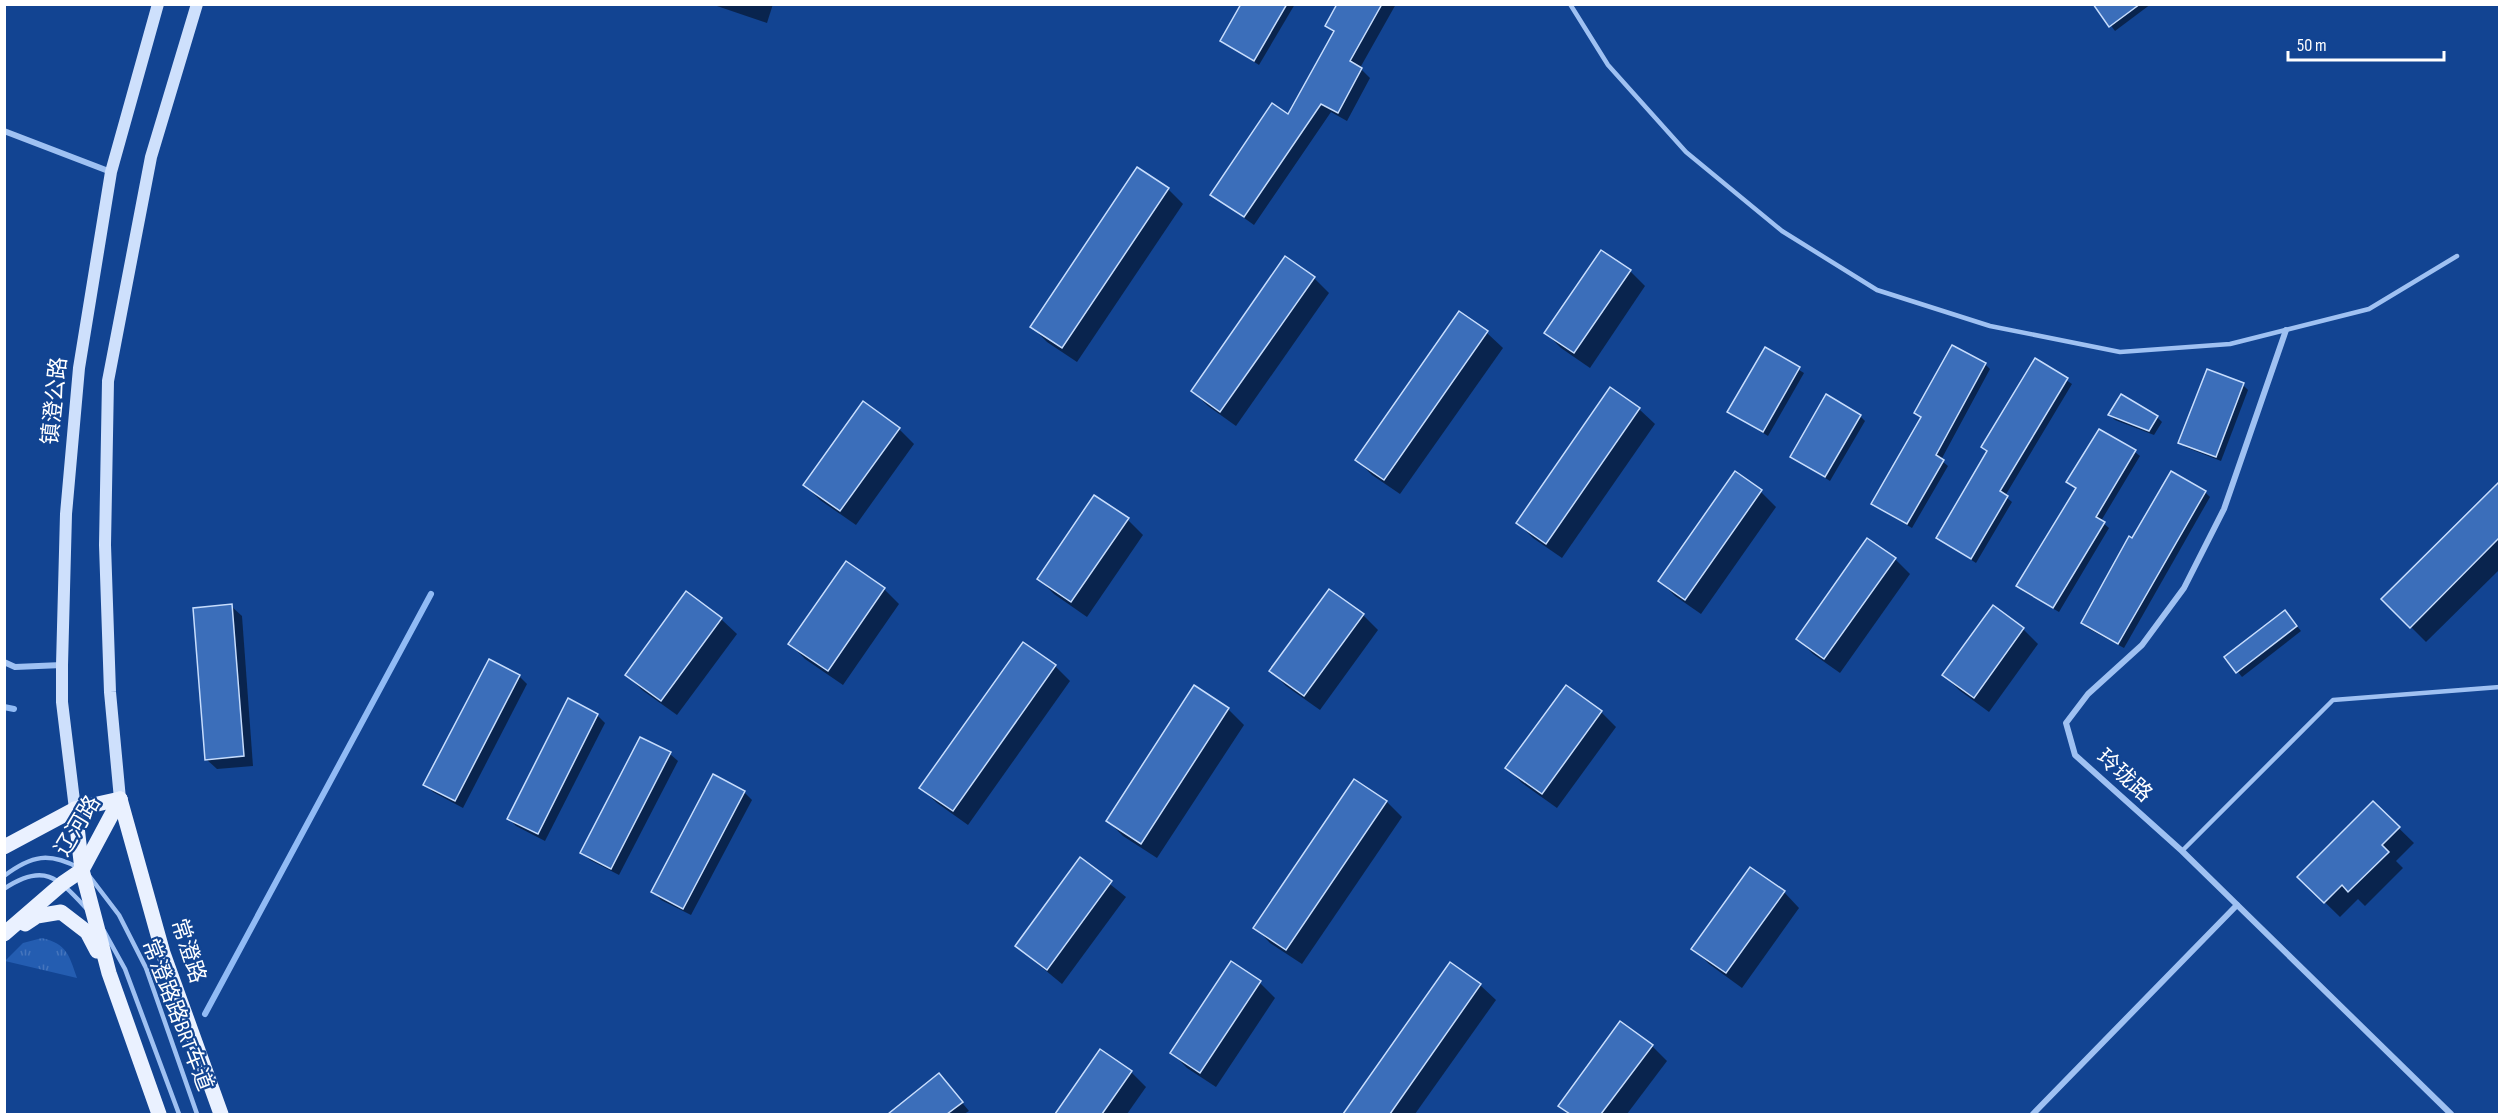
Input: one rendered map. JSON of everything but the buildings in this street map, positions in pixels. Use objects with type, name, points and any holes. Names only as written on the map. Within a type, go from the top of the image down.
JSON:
[{"type":"main road","name":"镇澄公路","points":[[75,809],[62,702],[62,665],[66,514],[79,368],[111,172],[158,4]]},
{"type":"main road","points":[[120,799],[110,692],[106,568],[108,381],[151,157],[197,4]]},
{"type":"main road","name":"辽河路","points":[[4,847],[75,809],[120,799]]},
{"type":"main road","name":"辽河路","points":[[4,935],[63,883],[82,870],[120,799]]},
{"type":"main road","name":"常澄路","points":[[120,799],[163,953],[221,1114]]},
{"type":"main road","points":[[75,809],[82,870],[109,973],[159,1114]]},
{"type":"main road","points":[[4,935],[37,916],[61,912],[87,932],[109,973]]},
{"type":"street","points":[[4,131],[111,172]]},
{"type":"street","name":"玲珑路","points":[[2286,330],[2224,509],[2184,588],[2142,645],[2088,694],[2066,723],[2075,755],[2181,851],[2451,1114]]},
{"type":"street","points":[[4,662],[15,667],[62,665]]},
{"type":"street","points":[[2033,1114],[2237,905]]},
{"type":"lane","points":[[1570,4],[1608,65],[1686,152],[1782,231],[1878,290],[1990,326],[2120,352],[2230,344],[2369,309],[2457,256]]},
{"type":"lane","points":[[2181,851],[2333,700],[2499,687]]},
{"type":"lane","points":[[4,876],[28,862],[45,857],[59,857],[82,870]]},
{"type":"lane","name":"常澄路路BRT车道","points":[[82,870],[95,882],[119,915],[146,968],[197,1114]]},
{"type":"lane","points":[[4,889],[21,879],[39,874],[50,875],[63,883],[96,920],[125,969],[179,1114]]},
{"type":"green space","points":[[42,938],[62,947],[72,963],[77,978],[5,961],[23,943]]},
{"type":"waterway","points":[[205,1014],[431,594]]},
{"type":"waterway","points":[[4,707],[14,709]]}]
